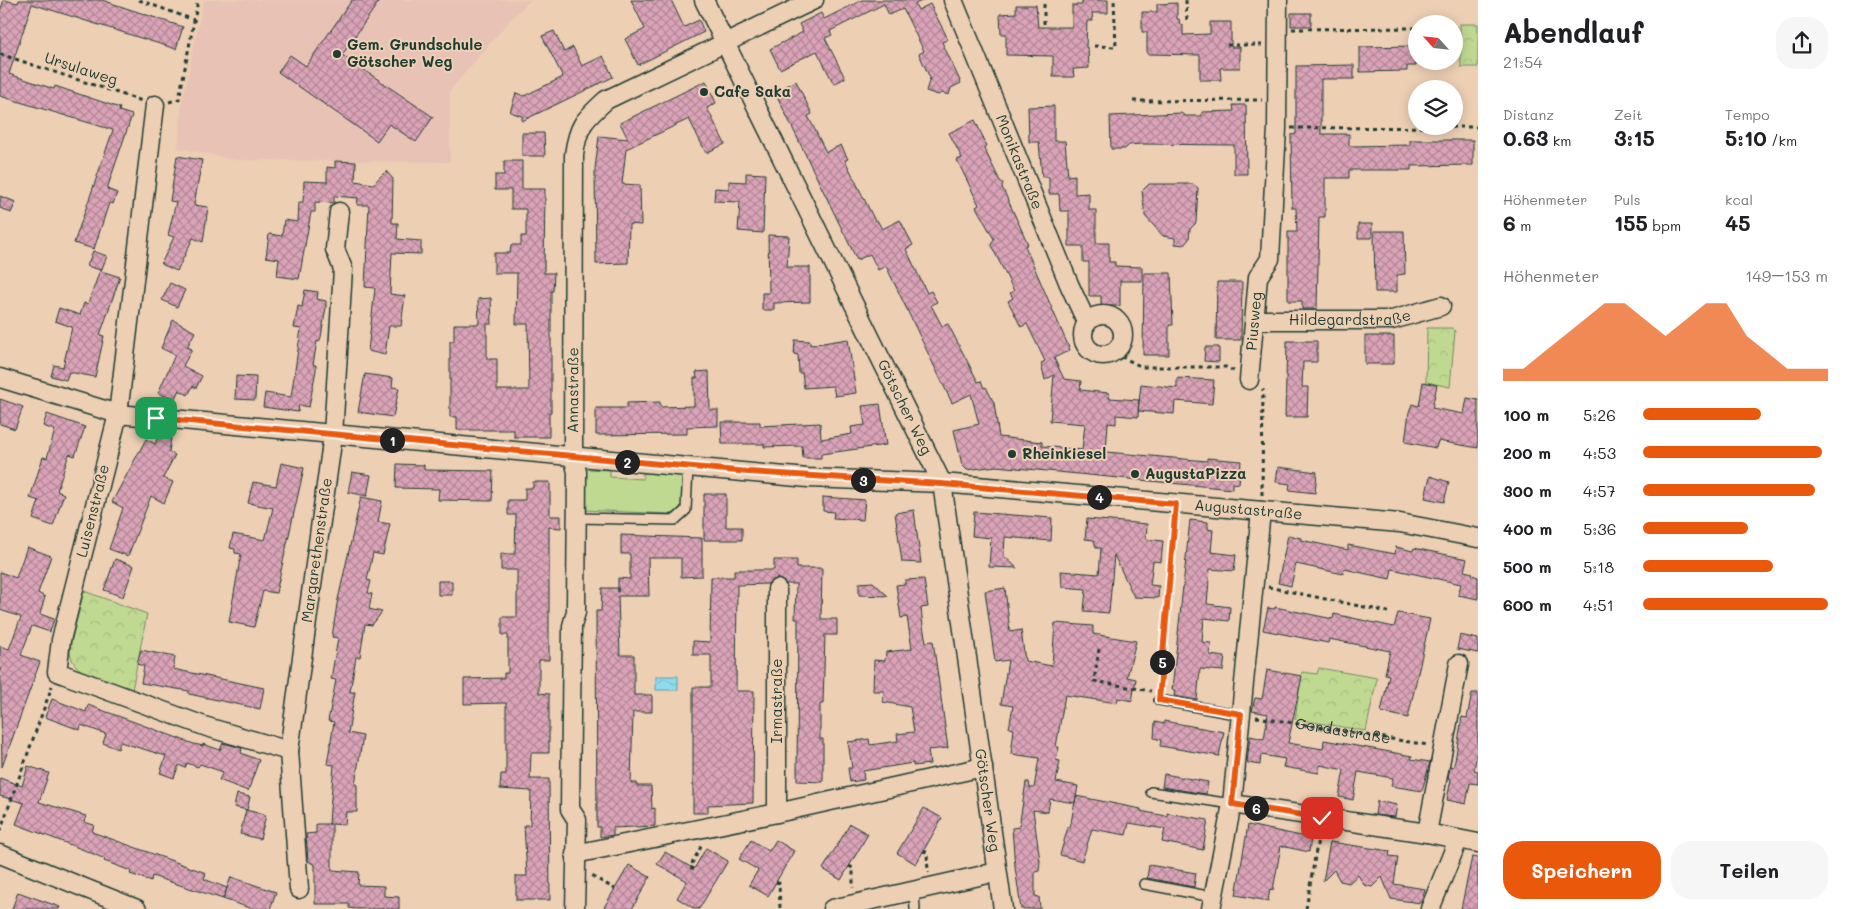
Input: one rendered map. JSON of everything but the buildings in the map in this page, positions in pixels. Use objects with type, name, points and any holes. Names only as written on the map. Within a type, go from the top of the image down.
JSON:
[{"type":"street","name":"Götscher Weg","points":[[704,0],[942,484],[1003,909]]},
{"type":"street","name":"Annastraße","points":[[575,909],[577,820],[570,810],[570,800],[572,626],[576,612],[577,518],[576,472],[573,456],[574,155],[577,133],[587,118],[606,100],[726,44],[814,0]]},
{"type":"street","name":"Monikastraße","points":[[953,0],[1069,284],[1087,323],[1083,335],[1086,347],[1102,356],[1114,353]]},
{"type":"street","name":"Piusweg","points":[[1249,380],[1256,320],[1258,277],[1270,259],[1277,128],[1278,0]]},
{"type":"street","name":"Luisenstraße","points":[[57,672],[61,640],[118,414],[155,105]]},
{"type":"street","name":"Margarethenstraße","points":[[299,889],[289,751],[333,435],[343,268],[335,249],[339,212]]},
{"type":"street","name":"Hildegardstraße","points":[[1256,320],[1392,320],[1441,306]]},
{"type":"street","points":[[1087,323],[1098,316],[1111,316],[1116,320],[1123,330],[1124,337],[1119,349],[1114,353]]},
{"type":"street","name":"Augustastraße","points":[[0,378],[118,414],[808,478],[942,484],[1400,523],[1478,538]]},
{"type":"street","points":[[1212,903],[1232,804],[1261,511]]},
{"type":"street","name":"Irmastraße","points":[[777,589],[777,813]]},
{"type":"street","points":[[1427,833],[1459,664]]},
{"type":"street","points":[[57,672],[207,728],[289,751]]},
{"type":"street","points":[[575,860],[714,826],[983,767]]},
{"type":"street","points":[[1232,804],[1427,833],[1478,843]]},
{"type":"street","points":[[1430,909],[1458,840]]},
{"type":"street","points":[[0,854],[137,909]]},
{"type":"street","points":[[832,909],[998,872]]},
{"type":"lane","points":[[577,518],[675,520],[686,510],[688,467]]},
{"type":"lane","points":[[1159,700],[1241,714]]},
{"type":"lane","points":[[1152,792],[1232,804]]},
{"type":"lane","points":[[1144,884],[1212,903]]},
{"type":"lane","points":[[916,909],[921,890]]},
{"type":"path","points":[[139,0],[194,20]]},
{"type":"path","points":[[155,105],[179,99],[198,0]]},
{"type":"path","points":[[1044,0],[1044,24]]},
{"type":"path","points":[[1094,46],[1116,47],[1114,0]]},
{"type":"path","points":[[1186,0],[1186,22]]},
{"type":"path","points":[[1227,44],[1278,37],[1408,29]]},
{"type":"path","name":"Ursulaweg","points":[[0,54],[155,105]]},
{"type":"path","points":[[1133,101],[1277,100]]},
{"type":"path","points":[[1277,128],[1478,127]]},
{"type":"path","points":[[1114,353],[1142,367],[1226,367],[1263,389],[1261,511]]},
{"type":"path","points":[[1099,649],[1094,681],[1159,693],[1176,504]]},
{"type":"path","points":[[1253,584],[1388,612]]},
{"type":"path","points":[[0,831],[57,672]]},
{"type":"path","name":"Gerdastraße","points":[[1241,714],[1443,748]]},
{"type":"path","points":[[1306,909],[1322,818]]},
{"type":"path","points":[[694,869],[690,867],[714,826]]},
{"type":"path","points":[[921,890],[927,852],[923,850]]},
{"type":"path","points":[[575,860],[615,889]]},
{"type":"path","points":[[849,866],[853,868],[853,904]]},
{"type":"path","points":[[776,882],[779,883],[780,909]]},
{"type":"shaded area","name":"Gem. Grundschule Götscher Weg","points":[[204,0],[530,0],[450,90],[450,162],[236,160],[178,148],[182,102]]},
{"type":"green space","points":[[1463,24],[1478,24],[1478,67],[1463,67]]},
{"type":"green space","points":[[1427,328],[1452,328],[1455,331],[1450,387],[1426,382]]},
{"type":"green space","points":[[584,469],[610,470],[610,477],[643,479],[643,473],[685,476],[682,503],[677,511],[672,514],[583,510]]},
{"type":"green space","points":[[84,591],[147,614],[132,690],[92,677],[83,672],[71,657],[70,647]]},
{"type":"green space","points":[[1319,668],[1377,678],[1366,731],[1295,719],[1302,672],[1317,674]]},
{"type":"water","points":[[656,676],[678,676],[678,690],[656,690]]},
{"type":"place","name":"Gem. Grundschule Götscher Weg","points":[[337,54]]},
{"type":"place","name":"Cafe Saka","points":[[704,92]]},
{"type":"place","name":"Rheinkiesel","points":[[1012,454]]},
{"type":"place","name":"AugustaPizza","points":[[1135,474]]},
{"type":"route","points":[[156,418],[808,478],[942,484],[1176,504],[1159,700],[1241,714],[1232,804],[1322,818]]}]
